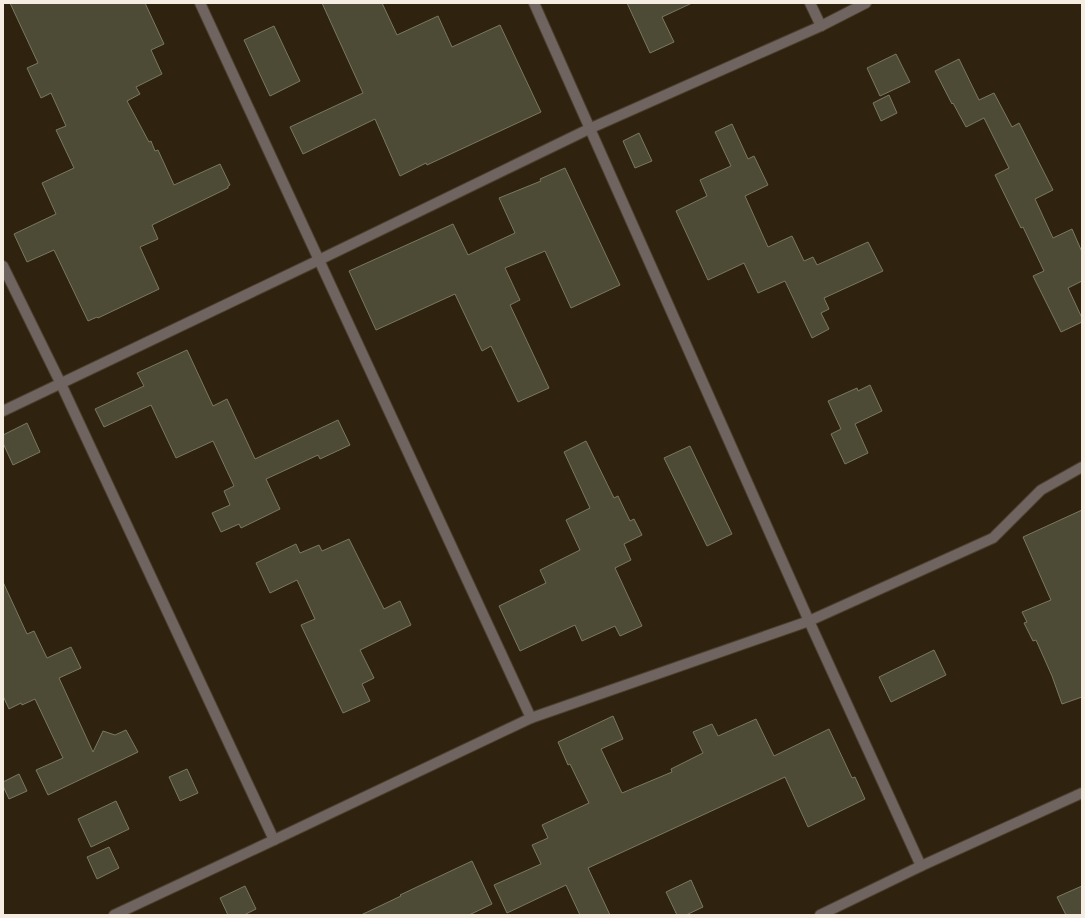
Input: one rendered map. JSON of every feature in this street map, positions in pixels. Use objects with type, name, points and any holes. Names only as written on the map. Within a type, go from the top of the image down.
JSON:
[{"type":"street","points":[[200,3],[530,718]]},
{"type":"street","points":[[534,3],[591,128],[809,621],[921,866]]},
{"type":"street","points":[[810,3],[820,26]]},
{"type":"street","points":[[3,411],[591,128],[820,26],[866,3]]},
{"type":"street","points":[[3,266],[61,384],[274,840]]},
{"type":"street","points":[[114,915],[530,718],[809,621],[993,538],[1041,490],[1082,467]]},
{"type":"street","points":[[820,915],[921,866],[1082,793]]},
{"type":"building","points":[[10,3],[145,3],[164,44],[151,50],[162,74],[136,87],[140,94],[127,101],[149,142],[151,141],[155,151],[158,150],[174,185],[220,164],[230,185],[228,188],[152,225],[158,239],[140,247],[159,289],[98,318],[97,317],[88,321],[54,250],[27,262],[14,234],[56,214],[42,183],[74,168],[56,130],[66,126],[51,93],[41,98],[27,68],[38,63]]},
{"type":"building","points":[[322,3],[382,3],[397,35],[438,16],[452,47],[500,25],[541,112],[400,176],[375,119],[303,154],[290,127],[363,93]]},
{"type":"building","points":[[627,3],[692,3],[662,17],[674,42],[650,53]]},
{"type":"building","points":[[274,26],[300,81],[270,96],[244,40]]},
{"type":"building","points":[[896,54],[910,82],[880,96],[867,68]]},
{"type":"building","points":[[959,59],[979,100],[994,93],[1012,127],[1019,123],[1053,190],[1035,199],[1053,238],[1072,229],[1082,252],[1082,281],[1068,288],[1082,318],[1082,322],[1061,332],[1033,276],[1044,271],[1023,227],[1021,228],[995,175],[1009,168],[984,118],[966,127],[935,71]]},
{"type":"building","points":[[889,95],[897,113],[881,121],[873,103]]},
{"type":"building","points":[[732,124],[748,159],[754,156],[768,185],[745,196],[768,247],[792,236],[804,261],[813,257],[817,265],[868,242],[883,271],[824,298],[829,309],[821,313],[829,329],[812,338],[785,281],[758,293],[744,263],[708,280],[676,211],[707,196],[700,180],[731,166],[715,132]]},
{"type":"building","points":[[639,133],[652,161],[635,168],[623,141]]},
{"type":"building","points":[[565,168],[620,285],[571,308],[545,251],[505,268],[520,300],[510,305],[549,388],[518,402],[491,346],[482,351],[455,294],[376,330],[349,271],[453,224],[468,255],[515,233],[499,198],[541,181],[540,179]]},
{"type":"building","points":[[187,350],[213,406],[227,399],[255,459],[338,420],[350,445],[320,459],[318,455],[266,479],[280,509],[241,528],[239,524],[221,532],[212,513],[230,505],[224,491],[234,486],[213,441],[176,458],[151,405],[104,427],[95,409],[144,386],[137,373]]},
{"type":"building","points":[[870,385],[882,411],[855,424],[868,453],[845,464],[831,434],[841,429],[828,401],[857,388],[858,391]]},
{"type":"building","points":[[27,423],[40,452],[13,465],[3,443],[3,435]]},
{"type":"building","points":[[586,441],[614,498],[618,496],[630,521],[634,519],[642,535],[624,544],[631,560],[615,568],[642,626],[620,636],[615,626],[582,641],[575,625],[520,651],[499,606],[546,583],[540,570],[580,550],[566,520],[590,508],[564,452]]},
{"type":"building","points":[[690,446],[732,534],[707,546],[664,458]]},
{"type":"building","points":[[1082,510],[1082,697],[1062,704],[1052,676],[1036,640],[1033,641],[1024,623],[1027,622],[1022,612],[1051,600],[1023,537]]},
{"type":"building","points":[[349,539],[384,609],[400,601],[411,625],[360,650],[374,678],[362,684],[370,701],[343,713],[301,625],[315,619],[297,580],[270,593],[256,563],[296,544],[300,553],[319,545],[322,551]]},
{"type":"building","points":[[3,582],[27,634],[34,631],[47,658],[71,647],[81,668],[59,678],[93,752],[103,731],[115,735],[126,730],[138,752],[48,795],[36,770],[63,758],[35,699],[22,705],[21,703],[9,709],[3,696]]},
{"type":"building","points":[[934,650],[946,675],[891,702],[879,677]]},
{"type":"building","points":[[613,716],[623,739],[601,749],[622,793],[672,772],[671,769],[703,753],[693,732],[712,724],[718,736],[756,719],[774,756],[829,729],[852,778],[855,777],[865,799],[808,827],[785,777],[588,868],[610,915],[580,915],[566,885],[507,913],[494,885],[541,864],[532,845],[548,838],[542,825],[589,803],[570,764],[568,765],[558,742]]},
{"type":"building","points":[[187,769],[198,793],[180,801],[169,777]]},
{"type":"building","points":[[19,774],[27,791],[9,799],[3,786],[3,782]]},
{"type":"building","points":[[116,801],[129,829],[91,847],[78,819]]},
{"type":"building","points":[[109,847],[119,868],[97,879],[87,857]]},
{"type":"building","points":[[472,861],[492,904],[469,915],[361,915],[401,896],[400,895]]},
{"type":"building","points":[[691,880],[703,907],[686,915],[677,915],[666,892]]},
{"type":"building","points":[[245,886],[256,909],[244,915],[228,915],[220,898]]},
{"type":"building","points":[[1082,886],[1082,915],[1066,915],[1057,897]]}]
